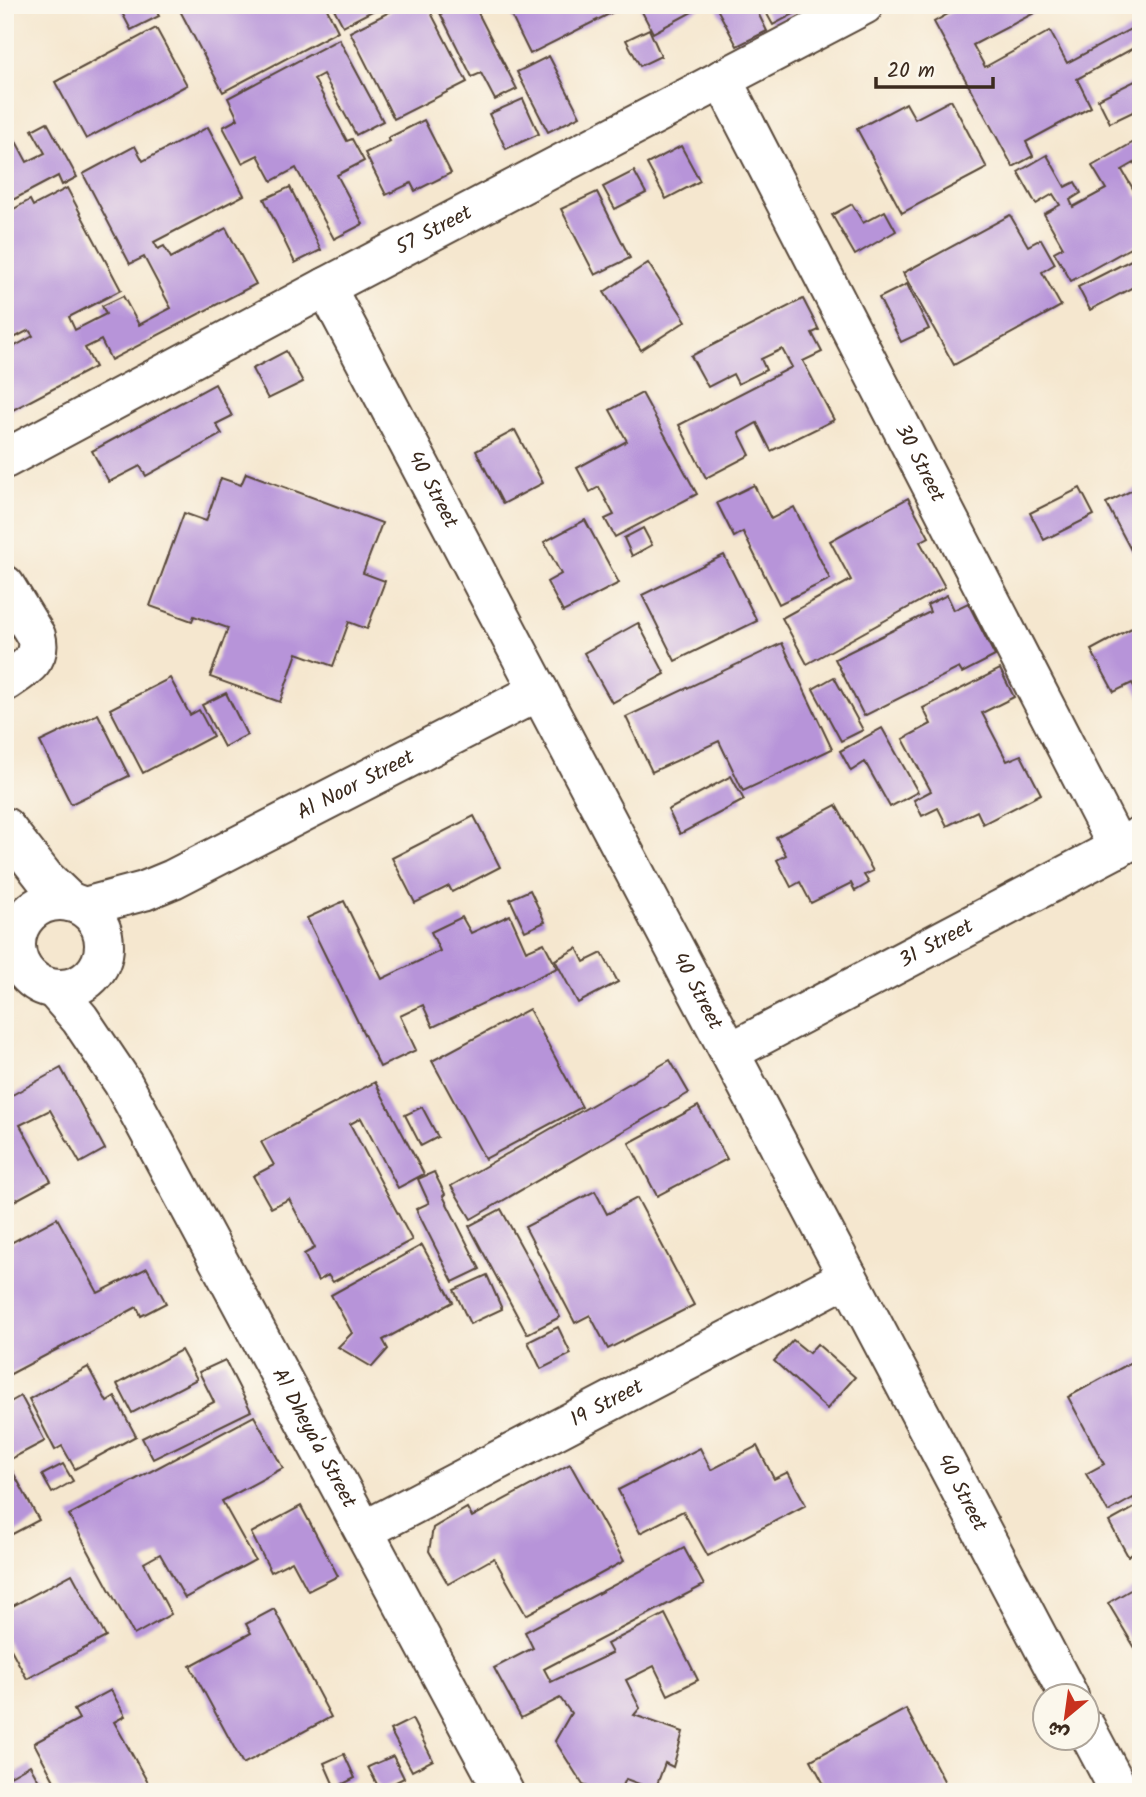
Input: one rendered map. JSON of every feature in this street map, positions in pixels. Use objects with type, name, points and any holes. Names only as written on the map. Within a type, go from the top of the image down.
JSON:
[{"type":"street","name":"57 Street","points":[[5,459],[864,5]]},
{"type":"street","name":"30 Street","points":[[722,79],[1129,842]]},
{"type":"street","name":"40 Street","points":[[326,287],[1062,1682]]},
{"type":"street","points":[[5,585],[36,636],[38,644],[34,660],[5,682]]},
{"type":"street","name":"Al Noor Street","points":[[77,904],[144,891],[173,879],[539,691]]},
{"type":"street","points":[[5,827],[44,877],[94,916],[102,927],[105,940],[104,955],[99,967],[31,963]]},
{"type":"street","points":[[5,836],[19,892],[31,963]]},
{"type":"street","name":"31 Street","points":[[730,1052],[1129,842]]},
{"type":"street","name":"Al Noor Street","points":[[105,940],[173,879]]},
{"type":"street","points":[[31,963],[27,914],[40,905],[55,901],[77,904]]},
{"type":"street","name":"Al Dheya'a Street","points":[[31,963],[80,1019],[123,1083],[504,1792]]},
{"type":"street","name":"19 Street","points":[[365,1530],[848,1277]]},
{"type":"street","points":[[1099,1752],[1120,1792]]},
{"type":"building","points":[[118,5],[153,5],[159,16],[131,30]]},
{"type":"building","points":[[177,5],[325,5],[338,31],[223,92]]},
{"type":"building","points":[[332,5],[384,5],[343,26]]},
{"type":"building","points":[[403,5],[474,5],[517,89],[495,100],[481,73],[472,77],[437,7],[430,11],[467,82],[394,119],[350,32]]},
{"type":"building","points":[[506,5],[627,5],[530,54]]},
{"type":"building","points":[[705,5],[653,33],[639,6]]},
{"type":"building","points":[[715,5],[754,5],[767,31],[737,46]]},
{"type":"building","points":[[762,5],[798,5],[801,10],[773,25]]},
{"type":"building","points":[[964,5],[1040,5],[1042,9],[973,45],[985,67],[1050,31],[1067,63],[1136,26],[1141,36],[1141,44],[1077,79],[1091,107],[1026,142],[1033,156],[1013,167],[934,22]]},
{"type":"building","points":[[156,28],[187,85],[86,139],[55,82]]},
{"type":"building","points":[[649,29],[661,56],[640,66],[626,40]]},
{"type":"building","points":[[339,39],[383,121],[356,135],[323,74],[314,79],[347,141],[352,139],[364,161],[337,175],[363,224],[334,239],[296,168],[272,181],[258,155],[242,163],[223,127],[238,119],[228,98]]},
{"type":"building","points":[[549,56],[580,116],[548,132],[517,72]]},
{"type":"building","points":[[1141,78],[1141,108],[1110,123],[1098,99]]},
{"type":"building","points":[[523,99],[539,134],[506,149],[489,114]]},
{"type":"building","points":[[951,100],[987,168],[902,213],[857,129],[906,103],[915,119]]},
{"type":"building","points":[[424,120],[451,173],[415,191],[411,183],[386,195],[365,153]]},
{"type":"building","points":[[47,122],[77,177],[62,185],[58,176],[5,204],[5,135],[11,132],[27,162],[45,153],[32,130]]},
{"type":"building","points":[[208,127],[244,195],[154,242],[158,249],[164,246],[171,258],[226,228],[256,284],[111,360],[101,340],[85,348],[95,367],[5,414],[5,214],[30,200],[33,206],[67,188],[121,290],[69,317],[75,330],[106,314],[102,306],[123,296],[139,325],[171,308],[144,257],[130,264],[83,174],[135,146],[143,161]],"holes":[[[29,330],[33,336],[15,346],[12,339]]]},
{"type":"building","points":[[1141,138],[1141,159],[1122,170],[1138,197],[1141,195],[1141,242],[1071,281],[1054,252],[1063,247],[1044,214],[1060,205],[1053,194],[1036,204],[1018,172],[1047,155],[1065,187],[1075,182],[1081,193],[1070,200],[1073,207],[1106,189],[1092,166]]},
{"type":"building","points":[[681,146],[700,181],[666,199],[647,164]]},
{"type":"building","points":[[634,171],[646,193],[615,209],[603,187]]},
{"type":"building","points":[[290,187],[321,250],[295,263],[264,199]]},
{"type":"building","points":[[597,192],[630,258],[595,275],[561,209]]},
{"type":"building","points":[[852,204],[863,223],[885,211],[896,231],[855,255],[832,215]]},
{"type":"building","points":[[1010,215],[1028,246],[1041,239],[1055,264],[1042,272],[1061,306],[954,365],[903,273]]},
{"type":"building","points":[[1141,255],[1141,283],[1090,310],[1078,287]]},
{"type":"building","points":[[648,263],[686,321],[641,350],[604,292]]},
{"type":"building","points":[[907,284],[929,329],[901,342],[879,298]]},
{"type":"building","points":[[803,299],[819,330],[812,333],[822,352],[803,361],[834,420],[771,451],[757,423],[739,433],[750,455],[706,478],[679,425],[792,367],[782,349],[761,359],[766,370],[738,384],[733,374],[708,387],[691,356]]},
{"type":"building","points":[[286,351],[303,382],[268,399],[252,369]]},
{"type":"building","points":[[215,384],[232,416],[216,424],[222,434],[146,476],[140,466],[109,482],[92,451]]},
{"type":"building","points":[[642,393],[697,494],[615,537],[605,519],[614,515],[599,487],[590,492],[577,468],[627,441],[610,410]]},
{"type":"building","points":[[515,430],[543,483],[503,504],[476,451]]},
{"type":"building","points":[[246,473],[382,523],[363,573],[385,581],[367,629],[349,622],[333,666],[297,653],[280,702],[210,677],[228,628],[194,616],[192,621],[150,606],[184,513],[206,521],[221,478],[241,485]]},
{"type":"building","points":[[754,485],[771,519],[794,507],[830,579],[779,604],[743,532],[734,537],[717,503]]},
{"type":"building","points":[[1141,486],[1141,569],[1106,503]]},
{"type":"building","points":[[1080,488],[1094,515],[1044,540],[1030,513]]},
{"type":"building","points":[[908,498],[929,537],[920,542],[945,587],[807,664],[782,618],[851,580],[830,541]]},
{"type":"building","points":[[585,520],[619,583],[563,612],[547,582],[561,574],[544,542]]},
{"type":"building","points":[[643,528],[652,545],[632,556],[624,538]]},
{"type":"building","points":[[724,555],[757,621],[675,661],[642,595]]},
{"type":"building","points":[[947,595],[954,610],[968,603],[995,656],[962,673],[959,668],[864,716],[835,659],[930,612],[927,605]]},
{"type":"building","points":[[638,623],[665,674],[612,703],[584,653]]},
{"type":"building","points":[[1141,623],[1141,699],[1132,683],[1114,692],[1091,650]]},
{"type":"building","points":[[782,643],[832,749],[743,791],[719,741],[652,772],[626,717]]},
{"type":"building","points":[[1000,669],[1014,697],[982,713],[1007,761],[1021,755],[1041,794],[983,824],[977,811],[947,826],[938,808],[922,816],[914,800],[931,791],[903,739],[931,724],[923,708]]},
{"type":"building","points":[[834,677],[863,730],[841,741],[813,689]]},
{"type":"building","points":[[170,678],[190,715],[199,710],[213,736],[143,773],[110,709]]},
{"type":"building","points":[[226,693],[247,735],[224,747],[202,705]]},
{"type":"building","points":[[98,714],[129,776],[71,804],[40,742]]},
{"type":"building","points":[[882,728],[918,792],[890,807],[865,762],[851,771],[840,751]]},
{"type":"building","points":[[731,776],[744,800],[680,834],[668,810]]},
{"type":"building","points":[[836,805],[873,871],[864,875],[869,883],[855,891],[851,883],[811,903],[800,882],[791,887],[777,860],[786,855],[776,837]]},
{"type":"building","points":[[474,816],[500,867],[452,892],[449,886],[415,903],[392,858]]},
{"type":"building","points":[[530,890],[545,922],[525,931],[510,899]]},
{"type":"building","points":[[344,901],[382,979],[440,951],[431,932],[462,917],[471,933],[510,915],[526,951],[544,943],[557,968],[433,1027],[423,1005],[400,1016],[416,1050],[380,1067],[307,918]]},
{"type":"building","points":[[577,948],[584,962],[602,953],[618,982],[578,1003],[555,960]]},
{"type":"building","points":[[529,1009],[582,1107],[485,1159],[432,1061]]},
{"type":"building","points":[[670,1060],[689,1093],[471,1219],[451,1186]]},
{"type":"building","points":[[61,1068],[105,1149],[80,1163],[50,1110],[20,1125],[51,1181],[5,1206],[5,1099]]},
{"type":"building","points":[[375,1082],[424,1174],[398,1188],[361,1118],[350,1124],[412,1240],[333,1282],[328,1275],[318,1281],[304,1254],[315,1248],[289,1199],[271,1208],[253,1176],[274,1165],[261,1142]]},
{"type":"building","points":[[698,1106],[727,1159],[657,1196],[629,1143]]},
{"type":"building","points":[[422,1107],[438,1137],[421,1146],[405,1115]]},
{"type":"building","points":[[434,1172],[445,1194],[443,1196],[480,1269],[453,1282],[416,1209],[429,1203],[418,1179]]},
{"type":"building","points":[[595,1191],[607,1214],[637,1198],[694,1305],[608,1349],[590,1315],[575,1323],[525,1227]]},
{"type":"building","points":[[501,1209],[560,1317],[527,1334],[469,1226]]},
{"type":"building","points":[[57,1218],[98,1293],[147,1268],[166,1303],[141,1316],[137,1307],[5,1377],[5,1246]]},
{"type":"building","points":[[422,1245],[453,1302],[383,1340],[388,1349],[372,1367],[338,1347],[352,1333],[331,1295]]},
{"type":"building","points":[[487,1275],[502,1309],[470,1324],[454,1290]]},
{"type":"building","points":[[558,1327],[571,1354],[541,1369],[528,1342]]},
{"type":"building","points":[[793,1340],[809,1353],[817,1344],[855,1377],[827,1409],[774,1361]]},
{"type":"building","points":[[181,1350],[197,1379],[132,1413],[117,1384]]},
{"type":"building","points":[[1141,1357],[1141,1505],[1138,1506],[1133,1498],[1108,1512],[1086,1474],[1104,1464],[1068,1397]]},
{"type":"building","points":[[225,1360],[251,1411],[153,1459],[142,1438],[214,1402],[199,1372]]},
{"type":"building","points":[[88,1367],[107,1402],[115,1397],[136,1436],[75,1469],[62,1446],[55,1450],[29,1399]]},
{"type":"building","points":[[21,1396],[45,1441],[7,1461],[39,1520],[5,1538],[5,1405]]},
{"type":"building","points":[[254,1416],[283,1468],[222,1501],[255,1560],[185,1598],[160,1554],[144,1563],[171,1614],[134,1635],[69,1515]]},
{"type":"building","points":[[757,1446],[774,1479],[788,1472],[806,1505],[708,1556],[683,1511],[640,1533],[618,1490],[700,1448],[711,1470]]},
{"type":"building","points":[[63,1464],[73,1481],[52,1493],[42,1475]]},
{"type":"building","points":[[570,1464],[624,1561],[526,1615],[494,1558],[448,1584],[429,1551],[433,1528],[467,1508],[472,1517]]},
{"type":"building","points":[[301,1506],[338,1576],[308,1591],[292,1561],[271,1572],[251,1533]]},
{"type":"building","points":[[1138,1506],[1141,1511],[1141,1548],[1128,1556],[1109,1522]]},
{"type":"building","points":[[684,1548],[704,1585],[544,1669],[551,1682],[612,1653],[607,1644],[665,1614],[698,1680],[668,1695],[654,1666],[626,1680],[640,1708],[634,1715],[683,1732],[673,1767],[665,1763],[655,1790],[626,1779],[620,1792],[601,1792],[583,1785],[555,1741],[571,1713],[560,1698],[521,1718],[494,1668],[533,1648],[525,1632]]},
{"type":"building","points":[[72,1574],[106,1637],[27,1679],[5,1638],[5,1610]]},
{"type":"building","points":[[1139,1585],[1141,1588],[1141,1658],[1108,1603]]},
{"type":"building","points":[[274,1609],[331,1717],[243,1764],[190,1666],[251,1633],[246,1624]]},
{"type":"building","points":[[111,1690],[125,1716],[114,1722],[152,1790],[60,1792],[34,1743],[79,1719],[74,1710]]},
{"type":"building","points":[[906,1709],[950,1792],[828,1792],[811,1760]]},
{"type":"building","points":[[412,1719],[433,1760],[412,1771],[390,1730]]},
{"type":"building","points":[[344,1754],[355,1778],[335,1788],[324,1763]]},
{"type":"building","points":[[393,1756],[404,1778],[380,1790],[368,1767]]},
{"type":"building","points":[[30,1765],[45,1792],[5,1792],[5,1779]]}]
